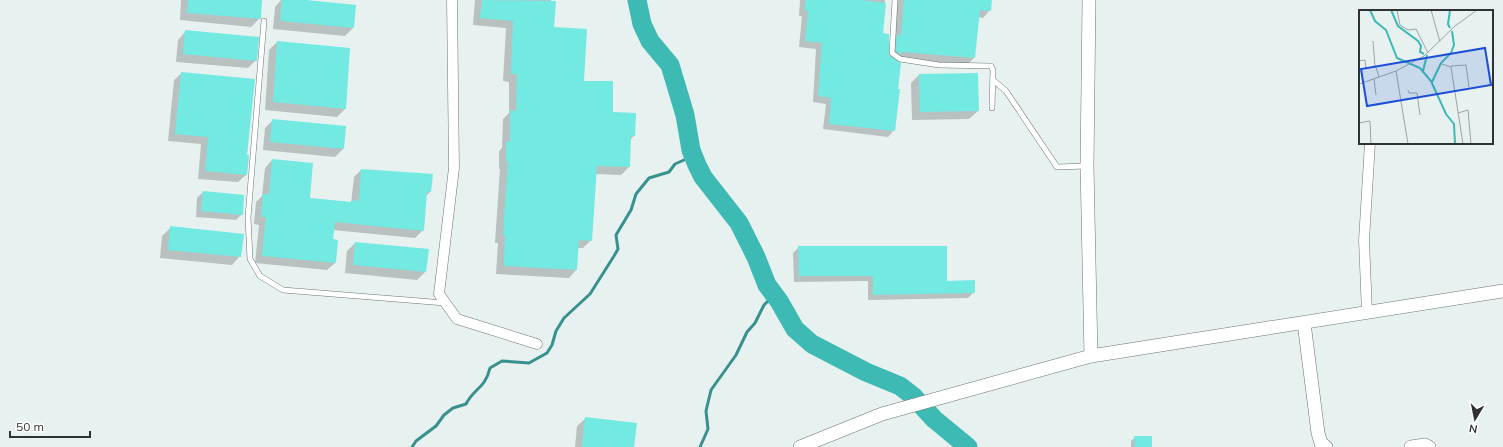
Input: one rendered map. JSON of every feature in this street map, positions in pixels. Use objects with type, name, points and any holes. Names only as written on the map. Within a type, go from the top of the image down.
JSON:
[{"type":"street","points":[[452,0],[454,168],[439,294],[457,319],[536,344]]},
{"type":"street","points":[[1089,0],[1087,166],[1091,356]]},
{"type":"street","points":[[1367,313],[1364,240],[1370,144]]},
{"type":"street","points":[[800,447],[901,409],[1091,356],[1503,291]]},
{"type":"street","points":[[1304,323],[1318,433],[1321,443],[1326,447]]},
{"type":"street","points":[[1411,447],[1425,445],[1429,447]]},
{"type":"lane","points":[[895,0],[892,54],[900,59],[939,65],[986,64],[991,66],[993,70],[992,108]]},
{"type":"lane","points":[[264,21],[248,217],[250,259],[260,276],[283,290],[446,303]]},
{"type":"lane","points":[[993,80],[1006,91],[1057,166],[1087,166]]},
{"type":"building","points":[[188,0],[262,0],[261,19],[187,13]]},
{"type":"building","points":[[282,0],[306,0],[356,5],[354,28],[280,21]]},
{"type":"building","points":[[482,0],[556,1],[554,27],[587,29],[584,81],[613,81],[613,112],[636,113],[635,136],[631,136],[630,167],[597,166],[592,241],[579,240],[577,270],[504,266],[505,235],[503,235],[508,162],[506,162],[506,142],[510,142],[510,110],[516,111],[517,74],[511,74],[513,21],[480,18]]},
{"type":"building","points":[[806,0],[860,0],[886,3],[883,33],[889,34],[889,55],[901,63],[898,89],[900,89],[895,131],[829,124],[831,98],[818,96],[822,43],[805,41],[808,11],[804,10]]},
{"type":"building","points":[[904,0],[992,0],[991,11],[980,10],[975,58],[902,52],[902,55],[896,51],[897,35],[901,35]]},
{"type":"building","points":[[185,30],[259,37],[257,61],[183,54]]},
{"type":"building","points":[[277,41],[350,48],[346,109],[273,102]]},
{"type":"building","points":[[181,72],[255,79],[247,155],[249,155],[247,175],[205,171],[208,137],[175,134]]},
{"type":"building","points":[[978,73],[979,111],[920,112],[919,74]]},
{"type":"building","points":[[272,119],[346,126],[344,149],[270,142]]},
{"type":"building","points":[[272,159],[313,163],[310,198],[352,202],[352,200],[359,201],[361,169],[433,174],[431,192],[427,192],[424,231],[335,222],[333,239],[338,240],[336,263],[262,256],[266,217],[261,217],[263,194],[269,194]]},
{"type":"building","points":[[203,191],[244,195],[243,215],[201,211]]},
{"type":"building","points":[[170,226],[244,234],[241,257],[168,250]]},
{"type":"building","points":[[355,242],[429,249],[426,272],[353,265]]},
{"type":"building","points":[[798,246],[947,246],[947,281],[975,280],[975,293],[873,295],[873,276],[799,276]]},
{"type":"building","points":[[585,417],[637,423],[634,447],[582,447]]},
{"type":"building","points":[[1134,436],[1152,436],[1152,447],[1135,447]]},
{"type":"waterway","points":[[637,0],[642,24],[650,41],[670,65],[685,115],[691,150],[697,165],[703,177],[739,223],[756,257],[767,285],[779,301],[795,329],[812,344],[866,372],[900,386],[913,396],[934,419],[968,447]]},
{"type":"waterway","points":[[412,447],[416,441],[436,426],[444,415],[453,408],[466,404],[485,380],[490,368],[502,361],[529,363],[547,353],[552,345],[556,331],[564,318],[590,294],[618,249],[616,235],[631,210],[636,194],[649,178],[669,172],[675,164],[693,156]]},
{"type":"waterway","points":[[700,447],[708,429],[706,411],[711,390],[736,355],[747,332],[755,323],[764,305],[774,295]]}]
